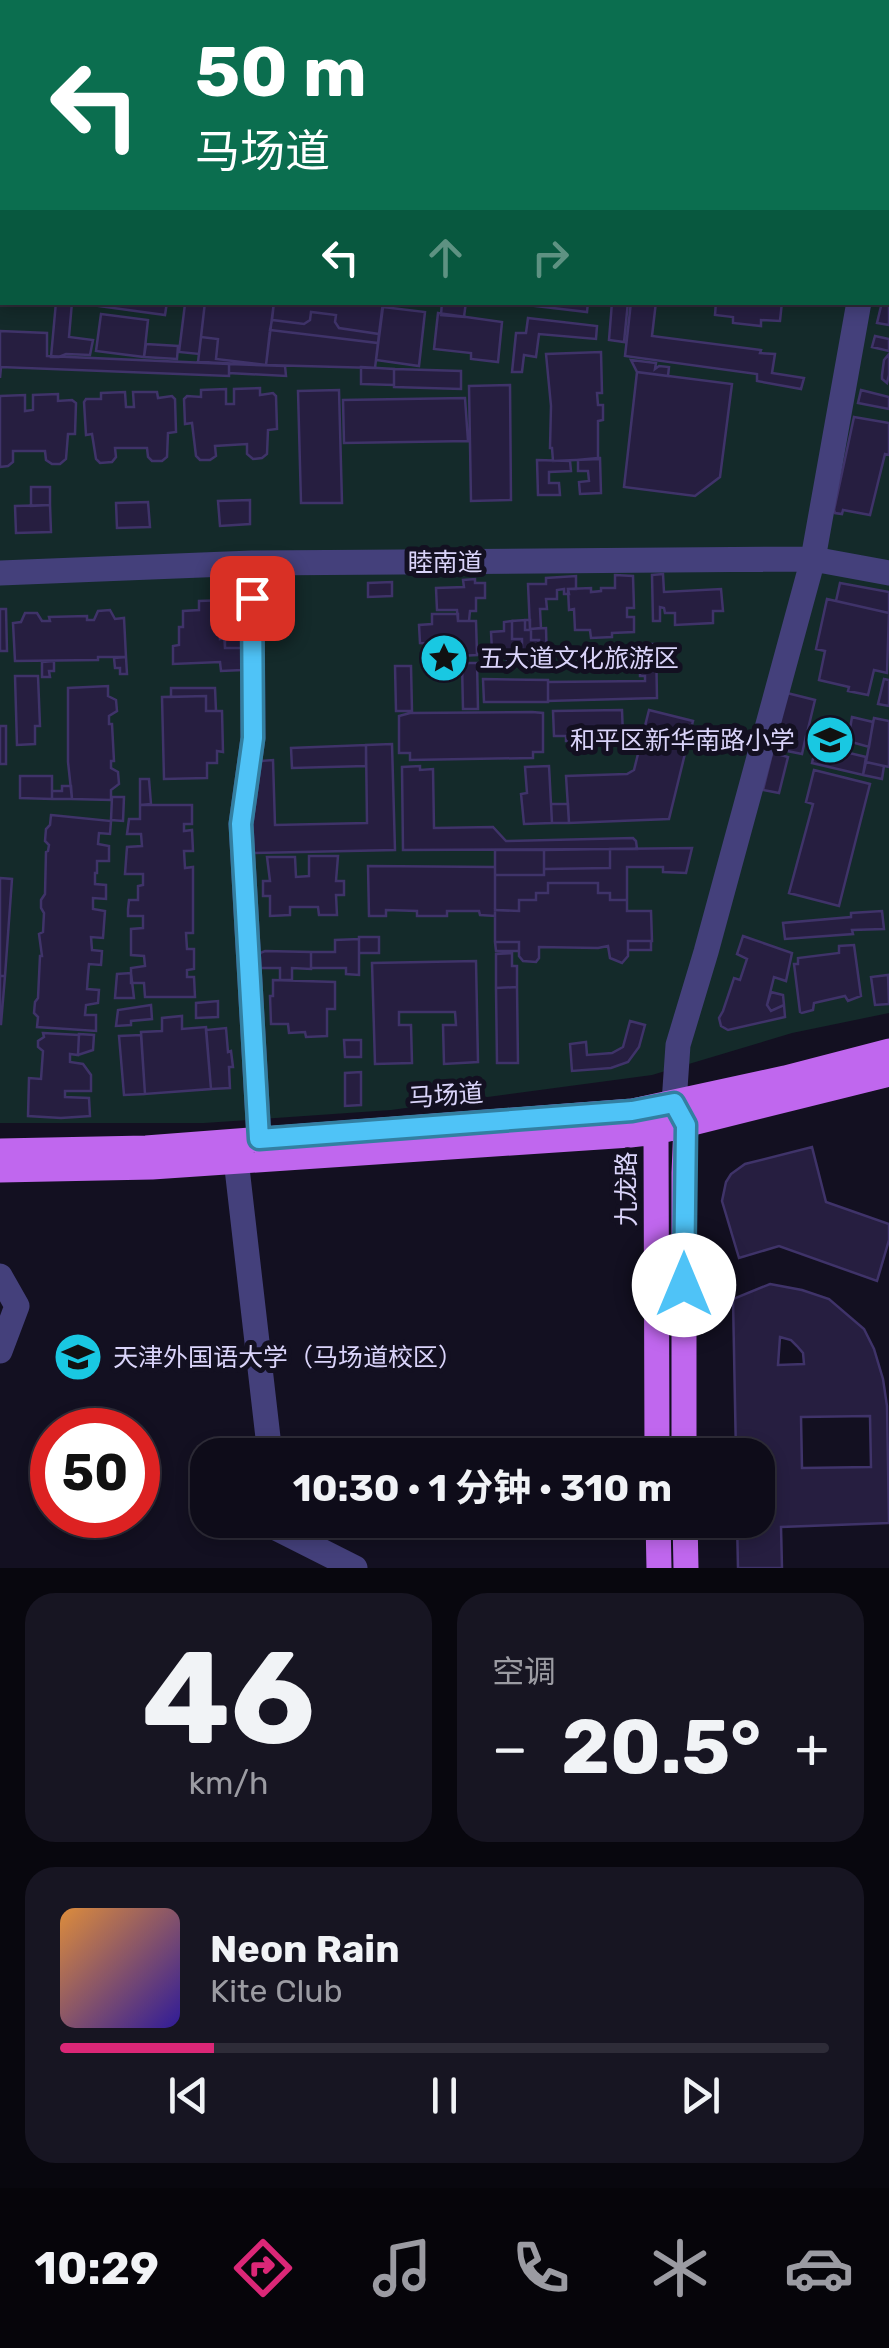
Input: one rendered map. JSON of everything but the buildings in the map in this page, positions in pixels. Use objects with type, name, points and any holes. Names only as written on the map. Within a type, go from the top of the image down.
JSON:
[{"type":"main road","name":"马场道","points":[[0,1150],[243,1147],[632,1111],[676,1121],[785,1078],[889,1051]]},
{"type":"main road","name":"马场道","points":[[728,1101],[889,1074]]},
{"type":"main road","points":[[684,1173],[704,1131],[728,1101]]},
{"type":"main road","name":"九龙路","points":[[657,1438],[656,1172],[676,1121]]},
{"type":"main road","points":[[676,1121],[684,1173],[684,1438]]},
{"type":"main road","name":"马场道","points":[[0,1170],[152,1167],[243,1147]]},
{"type":"main road","points":[[658,1538],[658,1568]]},
{"type":"main road","points":[[685,1538],[686,1568]]},
{"type":"street","points":[[676,1121],[678,1045],[813,559],[858,305]]},
{"type":"street","name":"睦南道","points":[[0,573],[252,563],[813,559],[889,573]]},
{"type":"street","points":[[252,563],[253,738],[241,824],[243,1147],[269,1438]]},
{"type":"street","points":[[0,1276],[17,1306],[0,1351]]},
{"type":"street","points":[[296,1538],[354,1568]]},
{"type":"green space","name":"五大道文化旅游区","points":[[0,305],[889,305],[889,1013],[792,1033],[652,1075],[391,1110],[204,1123],[0,1123]]},
{"type":"place","name":"五大道文化旅游区","points":[[444,658]]},
{"type":"place","name":"和平区新华南路小学","points":[[830,740]]},
{"type":"place","name":"天津外国语大学（马场道校区）","points":[[78,1357]]},
{"type":"route","points":[[252,598],[253,738],[241,824],[259,1139],[632,1111],[674,1103],[686,1125],[684,1285]]}]
